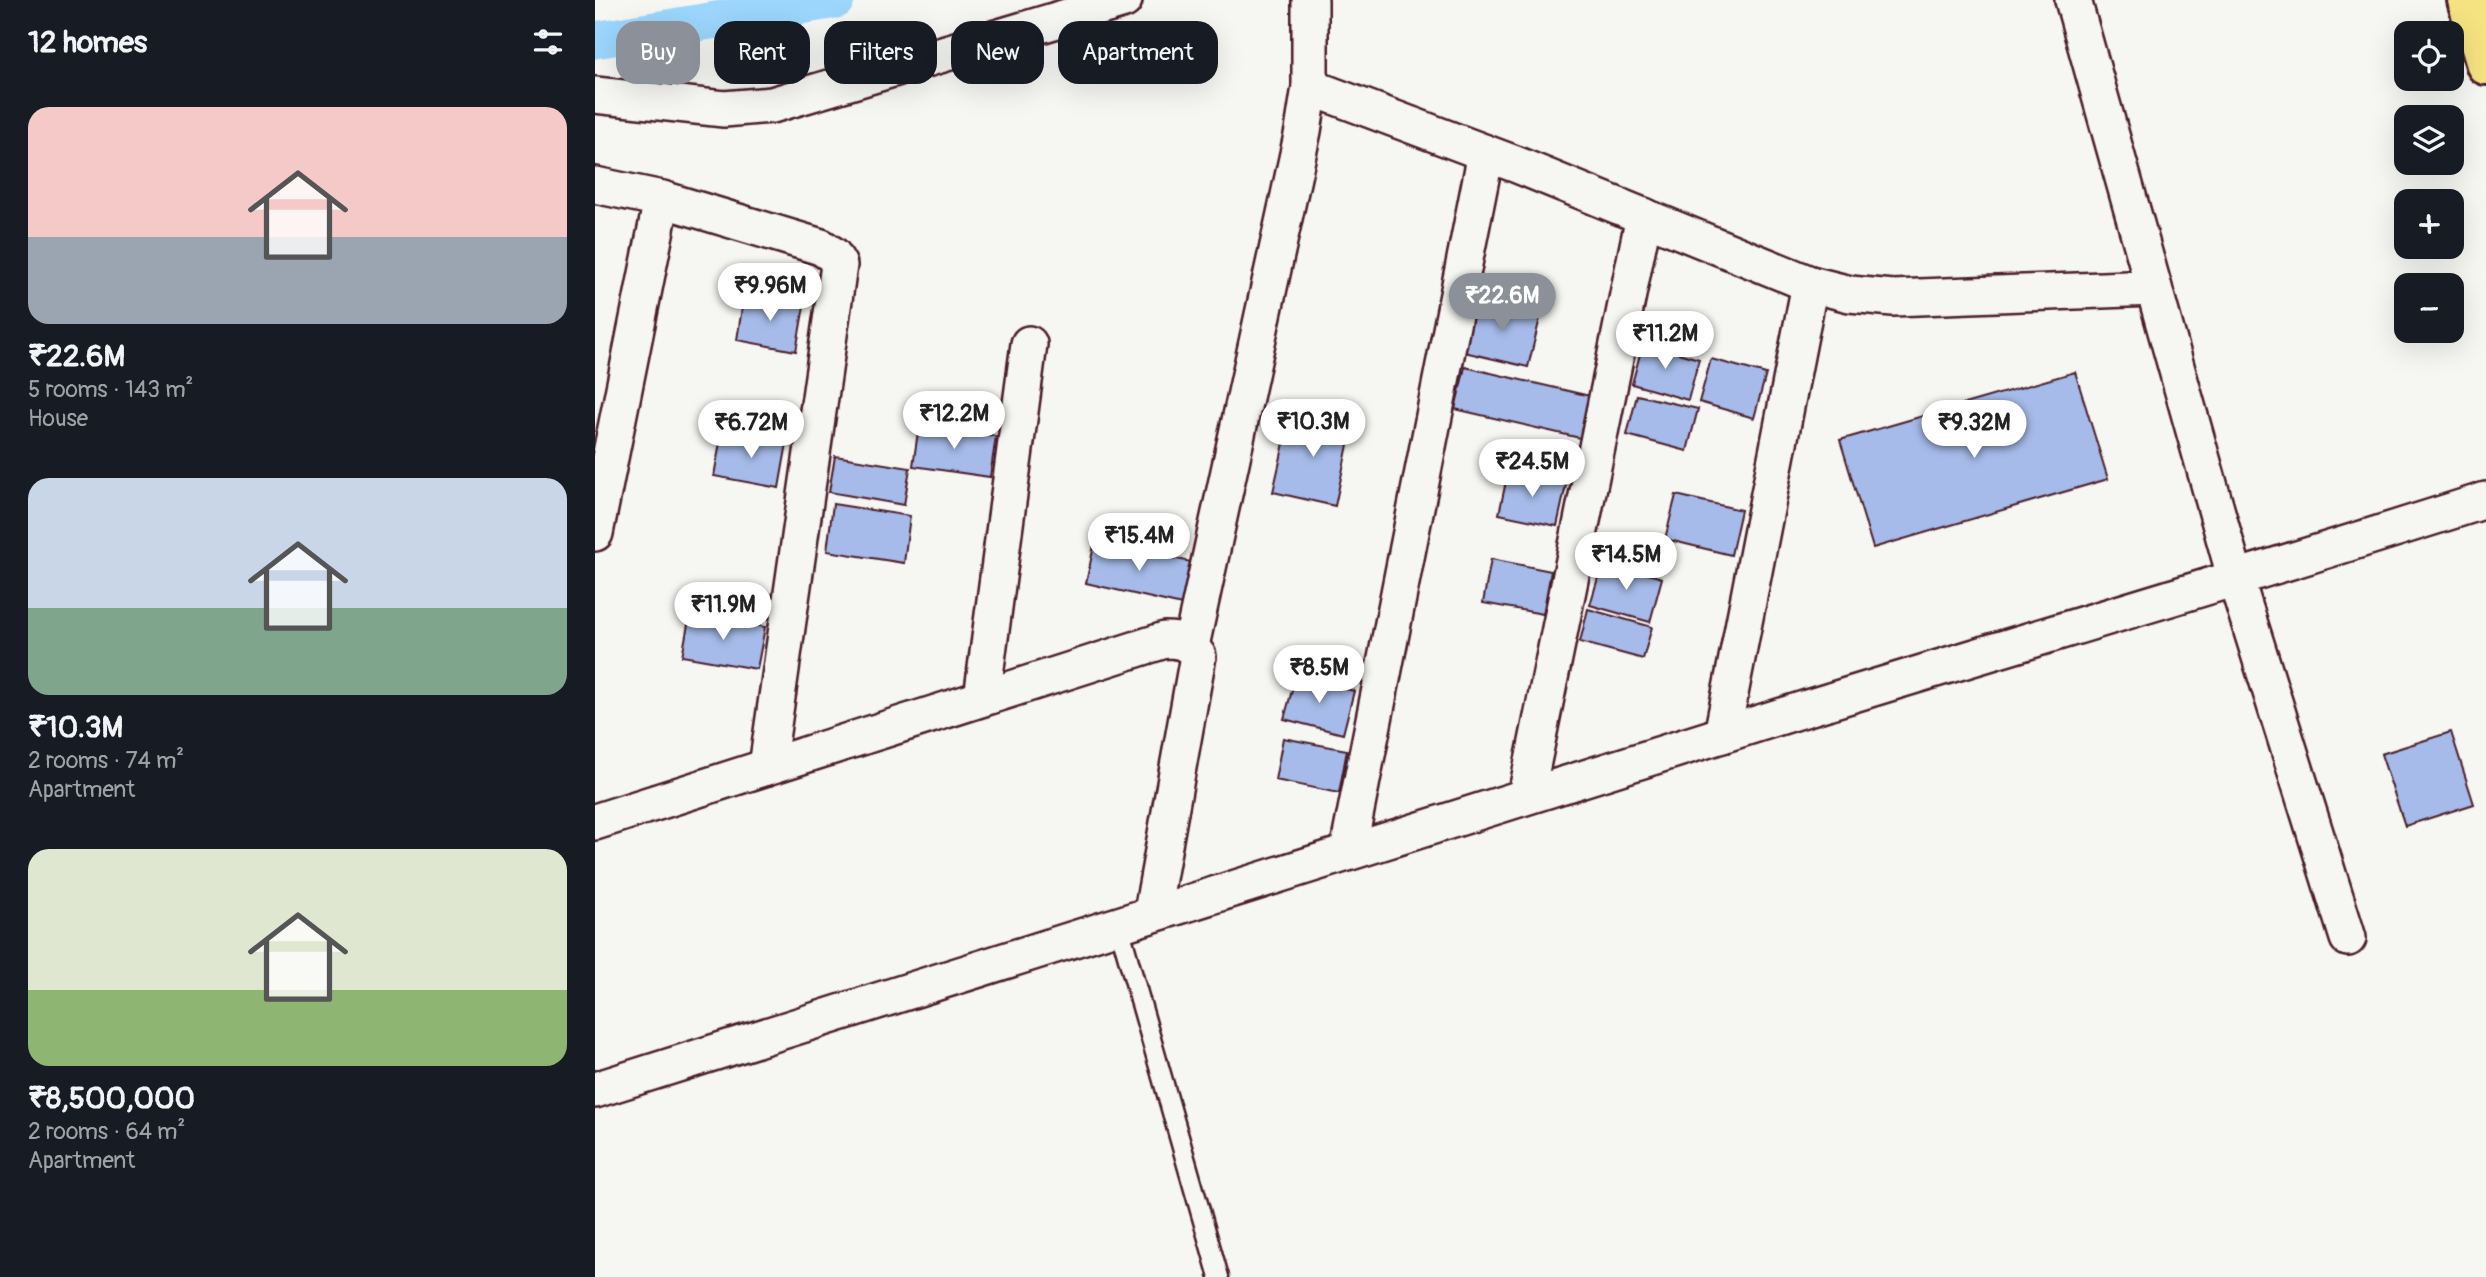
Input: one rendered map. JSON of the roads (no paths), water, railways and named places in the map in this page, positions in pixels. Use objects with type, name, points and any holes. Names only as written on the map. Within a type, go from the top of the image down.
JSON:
[{"type":"main road","points":[[2467,0],[2486,65]]},
{"type":"street","points":[[595,96],[724,109],[772,105],[1123,0]]},
{"type":"street","points":[[1191,646],[1303,131],[1310,87],[1310,0]]},
{"type":"street","points":[[2073,0],[2236,580],[2348,938]]},
{"type":"street","points":[[1310,87],[1486,153],[1810,284],[1850,294],[1893,298],[2154,288]]},
{"type":"street","points":[[1348,851],[1486,153]]},
{"type":"street","points":[[595,185],[662,199],[821,247],[833,255],[839,265],[767,767]]},
{"type":"street","points":[[595,533],[662,199]]},
{"type":"street","points":[[1526,796],[1644,216]]},
{"type":"street","points":[[1722,735],[1810,284]]},
{"type":"street","points":[[982,698],[1029,344]]},
{"type":"street","points":[[595,1090],[1152,912],[1722,735],[2236,580],[2486,500]]},
{"type":"street","points":[[595,822],[1164,640],[1179,640],[1191,646],[1198,656],[1152,912]]},
{"type":"lane","points":[[1118,923],[1219,1277]]},
{"type":"waterway","points":[[595,40],[836,0]]}]
